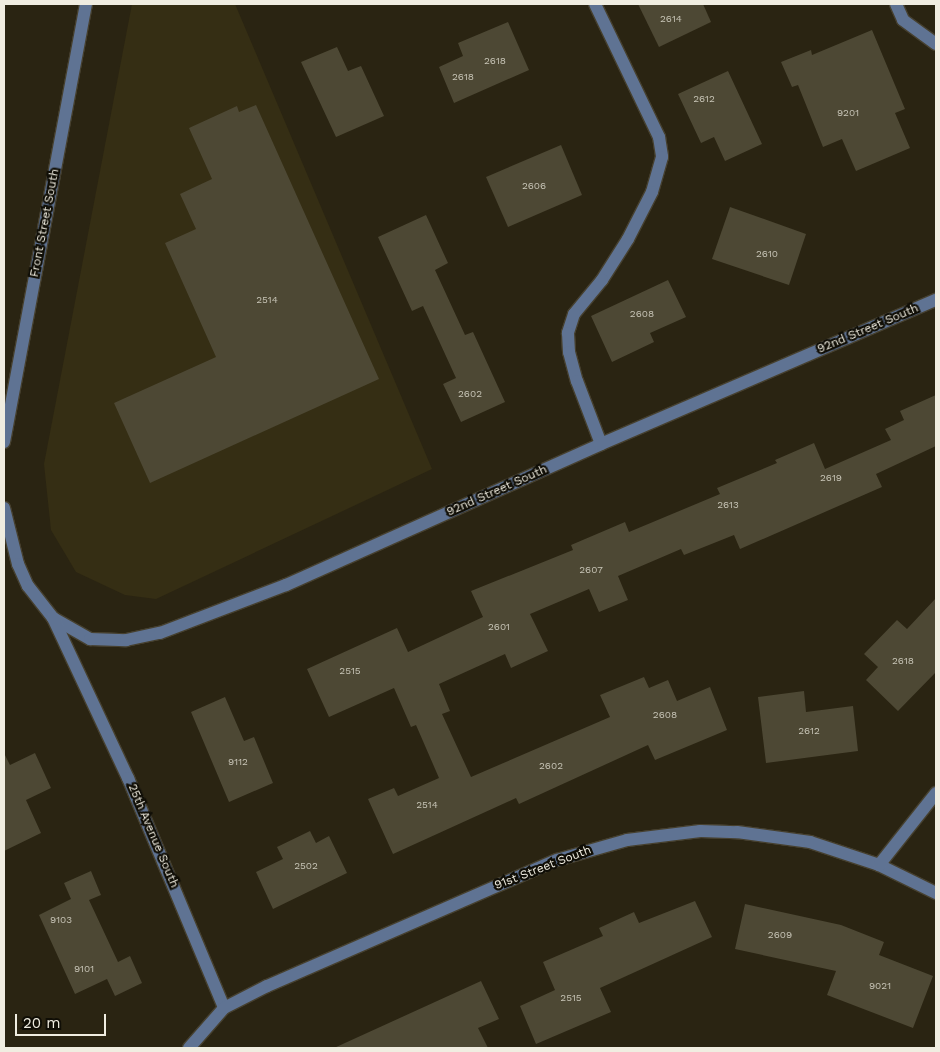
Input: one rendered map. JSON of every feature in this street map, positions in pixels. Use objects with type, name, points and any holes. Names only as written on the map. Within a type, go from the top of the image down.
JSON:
[{"type":"street","name":"Front Street South","points":[[4,442],[86,4]]},
{"type":"street","points":[[595,4],[660,137],[662,157],[652,192],[628,239],[602,280],[574,314],[568,333],[569,352],[577,382],[600,444]]},
{"type":"street","points":[[896,4],[903,20],[936,44]]},
{"type":"street","name":"92nd Street South","points":[[53,618],[90,639],[108,641],[168,630],[286,585],[600,444],[936,300]]},
{"type":"street","points":[[4,508],[18,564],[28,586],[53,618]]},
{"type":"street","name":"25th Avenue South","points":[[53,618],[128,778],[224,1008]]},
{"type":"street","points":[[879,865],[936,793]]},
{"type":"street","name":"91st Street South","points":[[224,1008],[267,986],[557,860],[628,840],[700,831],[746,833],[810,842],[879,865],[936,894]]},
{"type":"street","points":[[189,1048],[224,1008]]},
{"type":"shaded area","points":[[132,4],[235,4],[432,469],[156,599],[125,595],[76,572],[51,530],[44,464]]},
{"type":"building","points":[[638,4],[703,4],[711,22],[659,47]]},
{"type":"building","points":[[508,22],[529,70],[454,103],[439,67],[463,56],[458,43]]},
{"type":"building","points":[[872,30],[905,109],[895,113],[910,148],[856,171],[842,139],[823,147],[798,85],[792,87],[781,62],[811,50],[812,55]]},
{"type":"building","points":[[337,47],[348,71],[361,66],[384,116],[336,137],[301,62]]},
{"type":"building","points":[[728,71],[762,144],[725,161],[714,137],[701,143],[678,94]]},
{"type":"building","points":[[256,105],[379,379],[150,483],[114,403],[216,357],[165,243],[196,229],[180,194],[212,179],[189,128],[237,106],[239,112]]},
{"type":"building","points":[[561,145],[582,195],[508,227],[486,177]]},
{"type":"building","points":[[730,207],[806,234],[789,285],[712,259]]},
{"type":"building","points":[[426,215],[448,263],[435,270],[465,335],[473,332],[505,402],[461,422],[443,384],[456,378],[423,306],[412,311],[378,237]]},
{"type":"building","points":[[668,280],[686,317],[650,333],[654,342],[612,362],[591,316]]},
{"type":"building","points":[[936,395],[936,446],[876,474],[882,487],[740,549],[734,535],[684,555],[681,549],[618,576],[628,600],[599,612],[589,589],[530,614],[548,651],[511,668],[505,654],[439,684],[450,711],[442,714],[471,777],[610,717],[600,695],[644,677],[649,688],[668,680],[677,701],[710,687],[727,730],[655,760],[648,745],[519,804],[516,798],[393,854],[368,799],[394,788],[398,796],[439,778],[416,725],[411,727],[394,688],[329,717],[307,669],[397,628],[408,652],[483,617],[471,591],[573,550],[571,545],[625,522],[629,532],[720,494],[717,488],[777,463],[775,460],[814,443],[825,469],[891,440],[885,429],[904,420],[900,411]]},
{"type":"building","points":[[936,598],[936,672],[898,711],[866,680],[878,667],[864,654],[897,620],[907,629]]},
{"type":"building","points":[[804,691],[806,712],[853,706],[858,751],[766,763],[758,697]]},
{"type":"building","points":[[225,697],[244,741],[254,737],[273,783],[229,802],[191,712]]},
{"type":"building","points":[[4,753],[10,765],[35,753],[51,788],[26,800],[41,833],[4,851]]},
{"type":"building","points":[[310,831],[316,843],[329,836],[347,873],[273,909],[256,872],[283,859],[277,847]]},
{"type":"building","points":[[91,871],[101,895],[89,900],[118,962],[130,956],[142,983],[115,996],[107,979],[75,994],[39,915],[71,899],[64,883]]},
{"type":"building","points":[[695,901],[712,937],[600,988],[611,1012],[536,1044],[520,1006],[555,990],[543,962],[603,936],[599,928],[634,912],[639,923]]},
{"type":"building","points":[[745,904],[841,925],[884,942],[879,955],[933,976],[913,1028],[827,995],[836,971],[735,949]]},
{"type":"building","points":[[481,981],[499,1019],[478,1028],[488,1048],[334,1048]]}]
